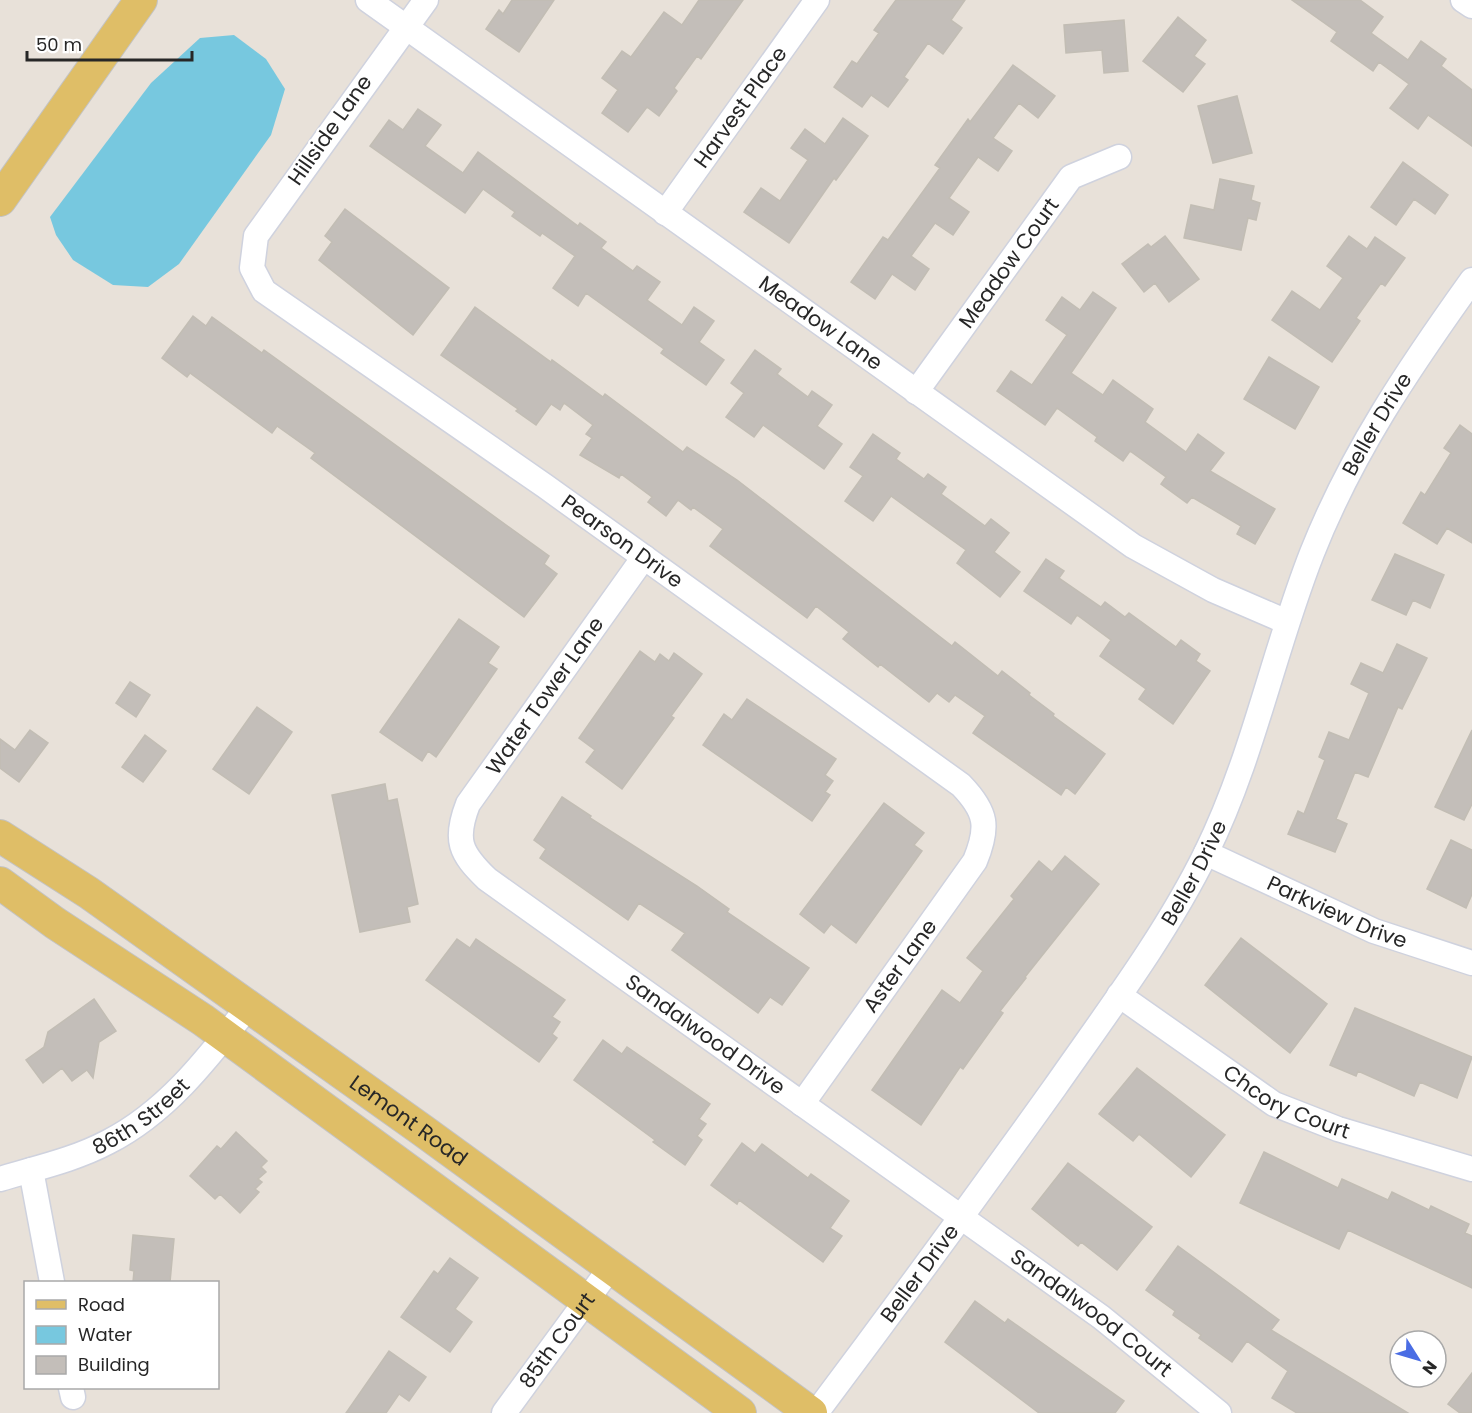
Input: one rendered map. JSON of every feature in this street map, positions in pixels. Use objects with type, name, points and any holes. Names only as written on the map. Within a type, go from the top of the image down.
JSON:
[{"type":"main road","points":[[0,200],[141,0]]},
{"type":"main road","name":"Lemont Road","points":[[0,836],[89,893],[811,1413]]},
{"type":"main road","name":"Lemont Road","points":[[0,883],[225,1036],[588,1299],[740,1413]]},
{"type":"street","name":"Meadow Lane","points":[[368,0],[1133,546],[1213,590],[1287,622]]},
{"type":"street","name":"Hillside Lane","points":[[252,268],[256,236],[426,0]]},
{"type":"street","name":"Harvest Place","points":[[665,213],[817,0]]},
{"type":"street","points":[[1463,0],[1472,6]]},
{"type":"street","name":"Meadow Court","points":[[916,392],[1071,177],[1119,157]]},
{"type":"street","name":"Pearson Drive","points":[[252,268],[264,291],[271,298],[644,557],[962,785],[980,808],[985,824]]},
{"type":"street","name":"Beller Drive","points":[[816,1413],[962,1217],[1163,929],[1206,853],[1248,750],[1287,622],[1311,555],[1359,452],[1402,378],[1472,280]]},
{"type":"street","name":"Water Tower Lane","points":[[460,842],[461,823],[468,804],[644,557]]},
{"type":"street","name":"Aster Lane","points":[[802,1104],[975,861],[983,843],[985,824]]},
{"type":"street","name":"Sandalwood Drive","points":[[460,842],[468,861],[487,879],[962,1217]]},
{"type":"street","name":"Parkview Drive","points":[[1206,853],[1374,931],[1472,963]]},
{"type":"street","name":"Chcory Court","points":[[1119,995],[1274,1104],[1338,1130],[1472,1169]]},
{"type":"street","name":"86th Street","points":[[0,1179],[84,1153],[129,1130],[168,1100],[248,1007]]},
{"type":"street","points":[[31,1170],[52,1281]]},
{"type":"street","name":"Sandalwood Court","points":[[962,1217],[1129,1339],[1219,1413]]},
{"type":"street","name":"85th Court","points":[[504,1413],[611,1267]]},
{"type":"water","points":[[234,35],[266,59],[285,89],[271,135],[179,264],[148,287],[113,285],[73,260],[56,235],[50,217],[151,83],[200,38]]},
{"type":"building","points":[[512,0],[554,0],[519,52],[486,29],[499,10],[503,14]]},
{"type":"building","points":[[699,0],[743,0],[701,59],[697,56],[674,88],[677,91],[659,116],[647,107],[628,132],[602,113],[618,90],[602,78],[622,51],[631,57],[664,12],[682,25]]},
{"type":"building","points":[[896,0],[965,0],[951,20],[962,28],[943,54],[928,43],[904,77],[908,80],[888,107],[871,95],[862,107],[834,87],[852,61],[857,64],[879,33],[874,30]]},
{"type":"building","points":[[1292,0],[1360,0],[1383,17],[1371,33],[1408,60],[1421,41],[1446,59],[1441,66],[1472,90],[1472,146],[1428,115],[1418,129],[1390,108],[1409,84],[1379,62],[1373,71],[1331,41],[1337,32]]},
{"type":"building","points":[[1178,17],[1206,40],[1194,56],[1205,64],[1183,92],[1143,61]]},
{"type":"building","points":[[1124,20],[1128,71],[1104,73],[1102,50],[1066,53],[1064,25]]},
{"type":"building","points":[[1013,65],[1055,96],[1038,118],[1019,103],[993,138],[1012,151],[998,171],[978,157],[949,198],[969,212],[953,235],[935,223],[911,256],[929,269],[915,290],[892,274],[875,299],[851,282],[883,237],[888,240],[940,168],[935,165],[968,119],[970,122]]},
{"type":"building","points":[[1237,96],[1252,153],[1213,163],[1198,106]]},
{"type":"building","points":[[418,109],[441,125],[425,146],[463,173],[478,152],[578,226],[580,223],[606,242],[601,248],[633,271],[637,266],[660,282],[647,300],[682,325],[694,307],[714,321],[699,342],[724,360],[706,385],[661,353],[664,349],[586,293],[578,306],[553,288],[575,256],[542,233],[540,236],[512,216],[515,212],[483,189],[465,213],[370,146],[389,120],[403,130]]},
{"type":"building","points":[[843,118],[868,136],[836,180],[834,178],[789,243],[744,212],[761,188],[780,201],[808,160],[791,148],[805,129],[825,144]]},
{"type":"building","points":[[1403,162],[1448,195],[1435,214],[1414,199],[1396,225],[1371,207]]},
{"type":"building","points":[[1220,179],[1254,186],[1251,200],[1260,203],[1256,220],[1248,218],[1241,250],[1184,238],[1191,205],[1214,210]]},
{"type":"building","points":[[345,209],[449,288],[413,335],[319,260],[332,242],[325,236]]},
{"type":"building","points":[[1165,236],[1199,279],[1169,302],[1155,283],[1144,292],[1122,264],[1148,244],[1151,247]]},
{"type":"building","points":[[1349,236],[1367,249],[1375,237],[1405,258],[1385,286],[1381,283],[1356,318],[1360,321],[1332,362],[1272,320],[1292,291],[1320,310],[1343,278],[1327,266]]},
{"type":"building","points":[[1093,292],[1116,308],[1071,373],[1103,395],[1113,380],[1153,409],[1145,422],[1186,452],[1198,434],[1224,453],[1210,471],[1275,509],[1255,544],[1237,534],[1241,526],[1192,497],[1187,503],[1161,484],[1166,477],[1130,451],[1123,461],[1095,441],[1097,437],[1057,408],[1045,425],[997,391],[1011,371],[1032,385],[1067,335],[1046,320],[1062,297],[1080,310]]},
{"type":"building","points":[[475,307],[603,397],[605,394],[683,452],[687,447],[737,480],[952,646],[955,642],[998,676],[1002,671],[1030,693],[1029,695],[1054,714],[1053,716],[1105,754],[1075,794],[1066,787],[1061,795],[973,733],[985,716],[955,695],[949,702],[937,693],[929,702],[880,664],[878,667],[843,639],[849,632],[816,606],[807,618],[710,546],[723,529],[693,507],[691,510],[678,500],[666,516],[648,502],[652,497],[621,474],[619,478],[580,455],[592,438],[586,434],[593,425],[564,403],[560,410],[551,404],[536,425],[516,411],[518,409],[441,355]]},
{"type":"building","points":[[193,316],[206,326],[212,317],[262,353],[264,350],[549,556],[544,564],[557,574],[524,617],[311,458],[315,453],[277,426],[272,433],[190,373],[187,377],[162,358]]},
{"type":"building","points":[[755,350],[781,369],[777,374],[808,397],[812,391],[832,405],[817,426],[842,444],[824,469],[763,425],[754,437],[726,417],[744,393],[731,383]]},
{"type":"building","points":[[1269,357],[1319,387],[1295,429],[1244,399]]},
{"type":"building","points":[[1460,425],[1472,434],[1472,543],[1447,528],[1437,544],[1403,523],[1421,492],[1425,495],[1451,453],[1444,448]]},
{"type":"building","points":[[873,434],[900,453],[896,459],[924,479],[928,474],[946,487],[941,494],[985,526],[991,519],[1009,533],[994,552],[1020,572],[1000,597],[957,563],[966,550],[891,496],[873,521],[845,501],[863,476],[850,467]]},
{"type":"building","points":[[1395,554],[1444,575],[1430,608],[1413,600],[1406,615],[1372,600]]},
{"type":"building","points":[[1046,559],[1064,571],[1059,578],[1101,607],[1105,602],[1125,617],[1129,613],[1176,647],[1181,640],[1200,654],[1196,661],[1210,671],[1173,724],[1139,699],[1146,689],[1100,656],[1111,640],[1077,615],[1071,624],[1024,591]]},
{"type":"building","points":[[459,619],[499,647],[488,663],[497,669],[436,757],[428,751],[422,761],[380,732]]},
{"type":"building","points":[[1397,644],[1427,658],[1402,709],[1398,707],[1368,777],[1355,772],[1336,819],[1347,824],[1335,852],[1288,834],[1298,811],[1304,814],[1325,760],[1319,757],[1329,732],[1349,740],[1369,693],[1351,684],[1361,663],[1383,673]]},
{"type":"building","points":[[640,651],[655,662],[660,654],[669,661],[674,653],[702,674],[671,716],[674,718],[622,789],[586,762],[595,750],[579,738]]},
{"type":"building","points":[[130,682],[150,695],[136,717],[116,703]]},
{"type":"building","points":[[747,699],[836,759],[825,775],[833,781],[825,792],[830,795],[812,821],[703,745],[724,714],[732,720]]},
{"type":"building","points":[[257,707],[292,732],[249,794],[213,769]]},
{"type":"building","points":[[30,730],[48,743],[19,782],[0,768],[0,739],[15,750]]},
{"type":"building","points":[[1472,730],[1472,804],[1464,820],[1435,807]]},
{"type":"building","points":[[145,735],[166,751],[143,782],[122,767]]},
{"type":"building","points":[[385,784],[388,801],[397,799],[418,904],[407,907],[410,922],[360,932],[332,795]]},
{"type":"building","points":[[562,797],[591,816],[590,818],[697,886],[729,909],[727,912],[809,968],[782,1005],[770,997],[758,1013],[672,950],[685,933],[639,903],[628,920],[540,858],[546,849],[534,840]]},
{"type":"building","points":[[884,803],[924,833],[914,845],[922,851],[856,943],[831,924],[824,933],[800,914]]},
{"type":"building","points":[[1451,840],[1472,850],[1472,894],[1466,908],[1427,889]]},
{"type":"building","points":[[1065,856],[1099,884],[1025,977],[1000,1011],[1003,1013],[963,1069],[960,1067],[921,1125],[872,1090],[942,990],[960,1003],[983,971],[967,958],[1014,899],[1011,896],[1039,861],[1052,872]]},
{"type":"building","points":[[1241,938],[1327,1004],[1290,1053],[1205,985]]},
{"type":"building","points":[[457,939],[470,948],[476,939],[565,1000],[552,1017],[560,1022],[552,1034],[557,1038],[539,1062],[426,980]]},
{"type":"building","points":[[94,999],[116,1031],[99,1042],[93,1078],[87,1070],[72,1081],[62,1068],[43,1083],[26,1060],[44,1047],[48,1032]]},
{"type":"building","points":[[1355,1008],[1472,1057],[1457,1098],[1420,1082],[1414,1096],[1358,1071],[1356,1076],[1330,1065]]},
{"type":"building","points":[[603,1040],[622,1054],[627,1047],[710,1104],[699,1119],[706,1124],[697,1136],[702,1140],[685,1165],[574,1080]]},
{"type":"building","points":[[1137,1068],[1225,1135],[1191,1177],[1139,1134],[1133,1141],[1099,1114]]},
{"type":"building","points":[[236,1132],[267,1161],[261,1167],[266,1172],[258,1179],[262,1182],[255,1189],[259,1192],[240,1213],[220,1194],[215,1199],[190,1176],[217,1146],[221,1149]]},
{"type":"building","points":[[742,1143],[755,1153],[762,1144],[808,1178],[811,1174],[849,1201],[830,1228],[842,1236],[823,1262],[739,1200],[737,1204],[711,1185]]},
{"type":"building","points":[[1264,1152],[1338,1188],[1342,1179],[1388,1200],[1392,1192],[1429,1210],[1431,1206],[1469,1224],[1465,1233],[1472,1236],[1472,1288],[1348,1230],[1339,1249],[1240,1203]]},
{"type":"building","points":[[1068,1163],[1152,1227],[1117,1270],[1081,1242],[1078,1246],[1032,1209]]},
{"type":"building","points":[[133,1235],[174,1239],[170,1281],[133,1281],[134,1271],[130,1270]]},
{"type":"building","points":[[1178,1246],[1279,1320],[1271,1330],[1408,1413],[1297,1413],[1272,1398],[1288,1371],[1247,1341],[1232,1362],[1199,1338],[1201,1335],[1173,1315],[1175,1311],[1146,1290]]},
{"type":"building","points":[[450,1258],[478,1278],[455,1309],[472,1322],[450,1352],[401,1317],[434,1271],[438,1274]]},
{"type":"building","points":[[975,1301],[1005,1323],[1008,1319],[1124,1401],[1115,1413],[1039,1413],[945,1342]]},
{"type":"building","points":[[389,1351],[426,1377],[409,1401],[399,1394],[386,1413],[346,1413]]},
{"type":"building","points":[[1472,1373],[1472,1413],[1460,1413],[1448,1404]]}]
